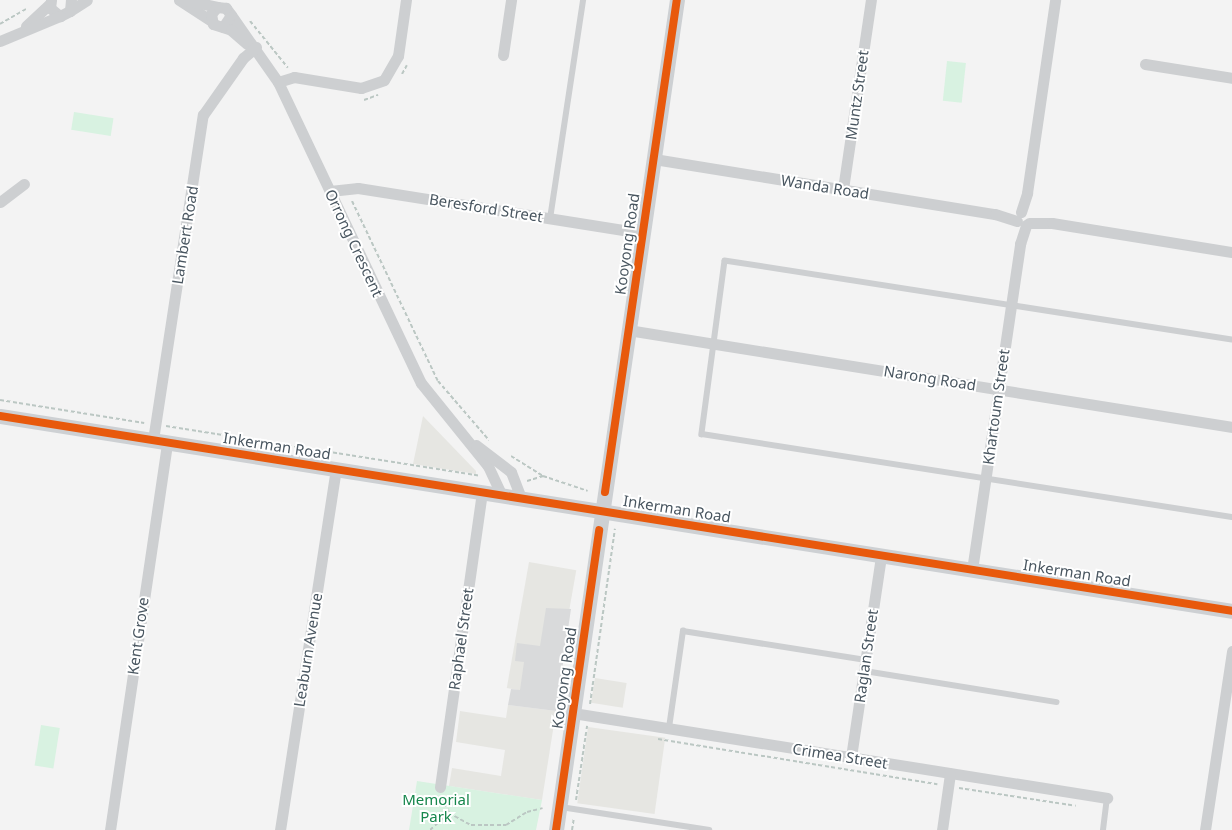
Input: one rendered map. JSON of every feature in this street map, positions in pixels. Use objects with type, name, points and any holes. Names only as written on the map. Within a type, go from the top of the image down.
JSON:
[{"type":"street","points":[[0,41],[87,0]]},
{"type":"street","points":[[179,0],[211,21],[212,11],[227,7]]},
{"type":"street","points":[[183,0],[227,7]]},
{"type":"street","points":[[278,82],[294,77],[361,88],[384,80],[398,56],[406,0]]},
{"type":"street","points":[[503,55],[511,0]]},
{"type":"street","name":"Kooyong Road","points":[[556,830],[677,0]]},
{"type":"street","name":"Muntz Street","points":[[843,189],[871,0]]},
{"type":"street","name":"Khartoum Street","points":[[972,570],[1055,0]]},
{"type":"street","points":[[50,1],[52,12],[67,9]]},
{"type":"street","points":[[19,32],[50,1]]},
{"type":"street","points":[[223,27],[227,7]]},
{"type":"street","name":"Orrong Crescent","points":[[227,7],[278,82],[413,368],[499,487]]},
{"type":"street","name":"Orrong Crescent","points":[[211,21],[256,47]]},
{"type":"street","name":"Lambert Road","points":[[160,442],[155,425],[204,115],[243,58],[256,47]]},
{"type":"street","points":[[1145,64],[1232,78]]},
{"type":"street","name":"Wanda Road","points":[[654,160],[1232,252]]},
{"type":"street","points":[[0,202],[24,184]]},
{"type":"street","name":"Beresford Street","points":[[330,191],[345,187],[643,233]]},
{"type":"street","name":"Narong Road","points":[[628,330],[1232,427]]},
{"type":"street","name":"Inkerman Road","points":[[0,416],[336,470],[482,491],[499,487],[521,498],[1232,611]]},
{"type":"street","name":"Orrong Crescent","points":[[460,434],[506,467],[516,480],[521,498]]},
{"type":"street","name":"Kent Grove","points":[[110,830],[160,442]]},
{"type":"street","name":"Leaburn Avenue","points":[[280,830],[336,470]]},
{"type":"street","name":"Raphael Street","points":[[440,787],[482,491]]},
{"type":"street","name":"Raglan Street","points":[[851,757],[881,556]]},
{"type":"street","points":[[1205,830],[1232,651]]},
{"type":"street","name":"Crimea Street","points":[[573,713],[851,757],[1106,804]]},
{"type":"street","points":[[942,830],[950,774]]},
{"type":"lane","points":[[550,218],[583,0]]},
{"type":"lane","points":[[1232,340],[726,261],[702,434],[1232,517]]},
{"type":"lane","points":[[669,729],[684,631],[1058,702]]},
{"type":"lane","points":[[1103,830],[1106,804]]},
{"type":"lane","points":[[559,807],[709,830]]},
{"type":"path","points":[[0,24],[33,5]]},
{"type":"path","points":[[227,7],[265,35],[294,77]]},
{"type":"path","points":[[397,80],[408,60]]},
{"type":"path","points":[[358,99],[367,100],[385,91]]},
{"type":"path","points":[[345,187],[438,381],[473,424],[495,444]]},
{"type":"path","points":[[0,400],[155,425],[499,487]]},
{"type":"path","points":[[507,454],[543,476],[588,491]]},
{"type":"path","points":[[516,480],[543,476]]},
{"type":"path","points":[[572,830],[615,530]]},
{"type":"path","points":[[586,728],[596,729]]},
{"type":"path","points":[[655,739],[948,786],[1106,804]]},
{"type":"path","points":[[440,787],[449,813],[472,825],[506,825],[527,812],[543,808]]},
{"type":"path","points":[[430,830],[449,813]]},
{"type":"shaded area","points":[[423,416],[476,471],[476,474],[413,464]]},
{"type":"shaded area","points":[[529,562],[576,570],[554,696],[507,688]]},
{"type":"shaded area","points":[[595,678],[627,683],[623,708],[591,703]]},
{"type":"shaded area","points":[[508,705],[556,711],[542,800],[449,786],[452,768],[501,776],[505,750],[456,742],[460,711],[506,718]]},
{"type":"shaded area","points":[[588,727],[665,738],[655,814],[577,803]]},
{"type":"green space","points":[[947,61],[966,63],[962,103],[943,101]]},
{"type":"green space","points":[[74,112],[114,118],[111,136],[71,130]]},
{"type":"green space","points":[[41,725],[60,728],[53,768],[35,765]]},
{"type":"green space","name":"Memorial Park","points":[[417,781],[542,800],[536,830],[409,830]]},
{"type":"building","points":[[546,608],[571,609],[556,711],[508,705],[511,689],[520,690],[524,662],[515,661],[517,643],[540,646]]},
{"type":"cycle path","points":[[605,492],[677,0]]},
{"type":"cycle path","points":[[0,416],[1232,611]]},
{"type":"cycle path","points":[[556,830],[599,530]]}]
